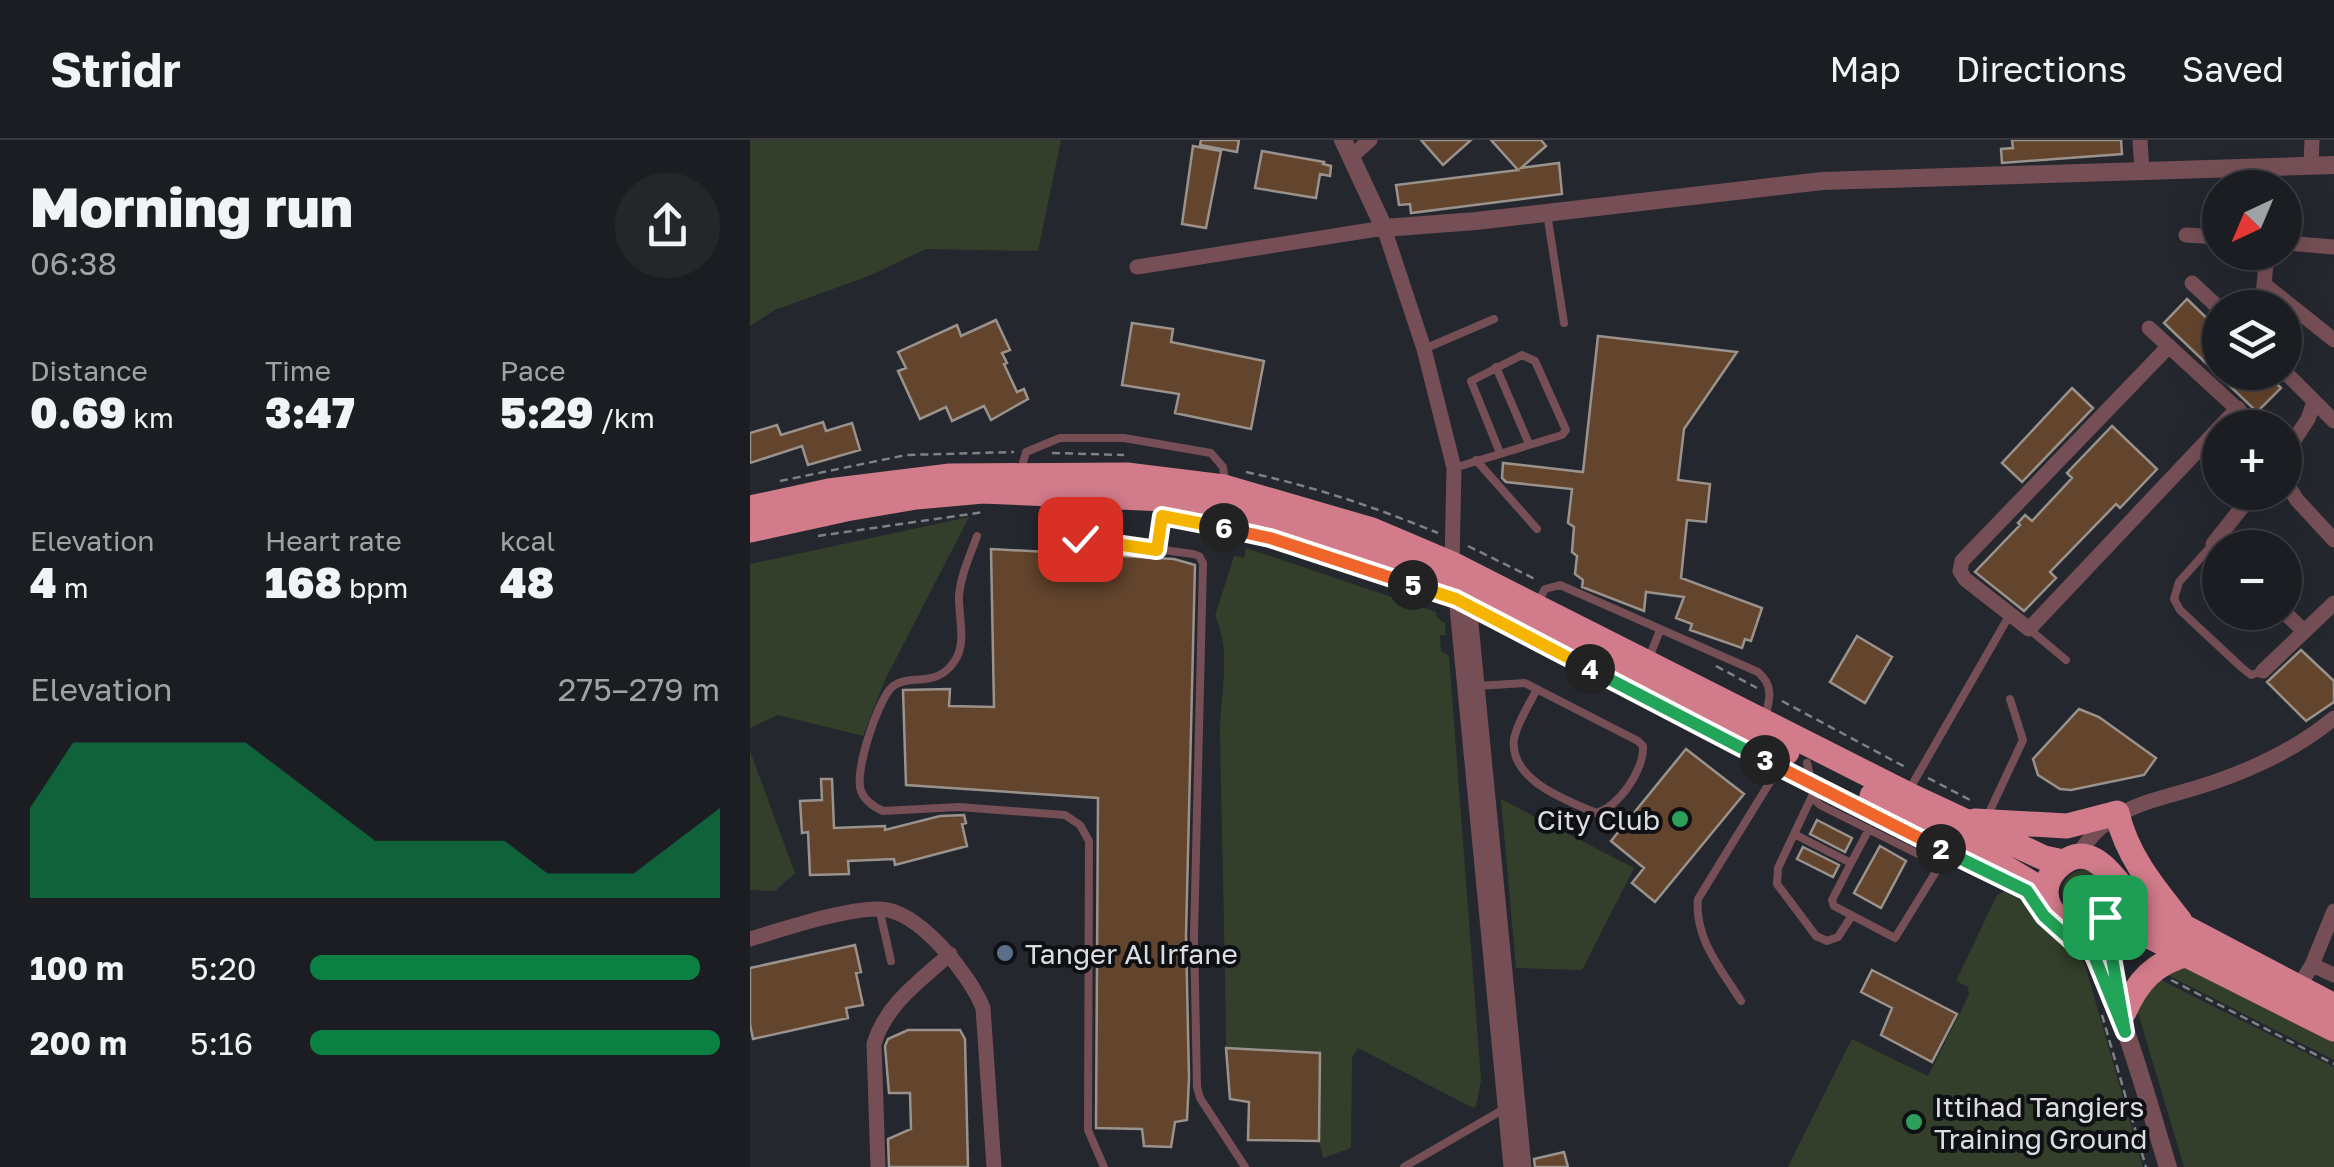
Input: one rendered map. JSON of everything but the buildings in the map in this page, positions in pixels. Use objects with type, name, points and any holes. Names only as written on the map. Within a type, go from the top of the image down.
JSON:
[{"type":"highway","points":[[750,508],[902,481],[1020,474],[1127,476],[1224,486],[1372,530],[1805,772],[1971,847],[2046,892]]},
{"type":"highway","points":[[750,530],[864,506],[982,491],[1165,499],[1249,512],[1536,606],[1906,794],[1976,821],[2044,858],[2070,859],[2109,872],[2134,900],[2187,942],[2334,1030]]},
{"type":"highway","points":[[1976,821],[2067,826],[2111,818],[2187,942]]},
{"type":"highway","points":[[2070,859],[2049,879],[2046,892],[2053,910],[2069,923],[2092,924],[2106,916],[2116,899],[2109,872]]},
{"type":"highway","points":[[2106,916],[2187,942],[2334,1006]]},
{"type":"highway","points":[[2124,1022],[2140,982],[2187,942]]},
{"type":"street","points":[[1370,140],[1346,149],[1384,228],[1424,350],[1454,468],[1458,581],[1511,1167]]},
{"type":"street","points":[[2140,140],[2142,172]]},
{"type":"street","points":[[2311,165],[2312,140]]},
{"type":"street","points":[[1137,267],[1384,228],[1822,181],[2334,165]]},
{"type":"street","points":[[2186,235],[2202,236]]},
{"type":"street","points":[[2302,244],[2334,246]]},
{"type":"street","points":[[2264,290],[2266,270]]},
{"type":"street","points":[[2192,283],[2202,292]]},
{"type":"street","points":[[2265,285],[2334,340]]},
{"type":"street","points":[[2149,328],[2170,346],[2238,408],[2029,629],[1965,579],[1960,571],[1962,560],[2170,346]]},
{"type":"street","points":[[2302,390],[2334,421]]},
{"type":"street","points":[[2302,428],[2314,402]]},
{"type":"street","points":[[2302,506],[2334,540]]},
{"type":"street","points":[[1458,581],[1476,686],[1524,1167]]},
{"type":"street","points":[[2262,671],[2334,602]]},
{"type":"street","points":[[2070,859],[2111,818],[2260,764],[2334,718]]},
{"type":"street","points":[[2109,872],[2111,818]]},
{"type":"street","points":[[750,939],[879,908],[917,926],[950,954],[984,1008],[994,1167]]},
{"type":"street","points":[[2298,988],[2334,911]]},
{"type":"street","points":[[2106,916],[2124,1022]]},
{"type":"street","points":[[2069,923],[2091,948],[2124,1022],[2168,1167]]},
{"type":"street","points":[[878,1167],[874,1044],[879,1028],[896,1002],[950,954]]},
{"type":"street","points":[[2315,958],[2334,958]]},
{"type":"street","points":[[2315,958],[2334,975]]},
{"type":"lane","points":[[1547,213],[1564,323]]},
{"type":"lane","points":[[1424,350],[1494,318]]},
{"type":"lane","points":[[1454,468],[1562,435],[1566,424],[1535,361],[1522,355],[1471,381],[1500,453]]},
{"type":"lane","points":[[1496,366],[1529,444]]},
{"type":"lane","points":[[1020,474],[1026,452],[1036,446],[1060,438],[1124,438],[1211,454],[1223,467],[1224,486]]},
{"type":"lane","points":[[1476,460],[1538,529]]},
{"type":"lane","points":[[1157,550],[1165,499]]},
{"type":"lane","points":[[977,536],[961,584],[960,650],[936,678],[900,682],[886,695],[869,737],[859,781],[861,791],[873,806],[883,811],[960,806],[1065,815],[1086,832],[1090,841],[1088,1130],[1104,1167]]},
{"type":"lane","points":[[1080,539],[1193,554],[1203,563],[1195,1056],[1200,1098],[1245,1167]]},
{"type":"lane","points":[[2202,561],[2179,582],[2174,599],[2180,610],[2241,668],[2251,675],[2262,671]]},
{"type":"lane","points":[[1536,606],[1545,589],[1560,585],[1758,672],[1770,695],[1764,721]]},
{"type":"lane","points":[[1906,794],[2010,616]]},
{"type":"lane","points":[[2029,629],[2066,660]]},
{"type":"lane","points":[[1648,662],[1660,630]]},
{"type":"lane","points":[[1476,686],[1524,683],[1537,689],[1644,746],[1644,756],[1613,807],[1596,814],[1531,779],[1520,768],[1515,735],[1537,689]]},
{"type":"lane","points":[[1976,821],[2023,740],[2010,699]]},
{"type":"lane","points":[[1805,772],[1820,806],[1940,864]]},
{"type":"lane","points":[[1805,772],[1794,834],[1778,868],[1776,884],[1816,936],[1827,941],[1838,938],[1850,917]]},
{"type":"lane","points":[[1741,1002],[1700,934],[1698,899],[1805,772]]},
{"type":"lane","points":[[1868,829],[1832,900],[1838,911],[1895,938],[1952,848],[1971,847]]},
{"type":"lane","points":[[1794,834],[1851,864]]},
{"type":"lane","points":[[879,908],[890,962]]},
{"type":"lane","points":[[1404,1167],[1504,1109]]},
{"type":"path","points":[[808,537],[994,510]]},
{"type":"path","points":[[1805,772],[1862,809]]},
{"type":"path","points":[[2151,970],[2334,1064]]},
{"type":"path","points":[[2098,1001],[2146,1167]]},
{"type":"green space","points":[[750,140],[1061,140],[1038,251],[926,249],[871,275],[775,310],[750,326]]},
{"type":"green space","points":[[969,517],[885,680],[863,736],[778,715],[750,728],[750,564]]},
{"type":"green space","points":[[1246,548],[1436,612],[1437,618],[1445,623],[1446,635],[1440,635],[1441,651],[1449,656],[1481,1080],[1476,1106],[1473,1108],[1358,1048],[1352,1058],[1351,1148],[1323,1158],[1319,1141],[1320,1053],[1226,1048],[1220,738],[1224,660],[1215,616],[1234,556],[1244,558]]},
{"type":"green space","points":[[750,751],[795,873],[775,891],[750,890]]},
{"type":"green space","points":[[1501,799],[1634,868],[1582,970],[1516,968]]},
{"type":"green space","points":[[2084,870],[2099,877],[2106,892],[2099,907],[2084,914],[2069,907],[2062,892],[2069,877]]},
{"type":"green space","points":[[2004,891],[2014,895],[2073,945],[2085,965],[2143,1167],[1788,1167],[1852,1039],[1928,1076],[1969,995],[1968,987],[1956,981],[1997,895]]},
{"type":"green space","points":[[2179,964],[2334,1038],[2334,1060],[2164,973]]},
{"type":"green space","points":[[2159,979],[2334,1067],[2334,1167],[2184,1167],[2136,1006]]},
{"type":"place","name":"City Club","points":[[1680,819]]},
{"type":"place","name":"Tanger Al Irfane","points":[[1005,953]]},
{"type":"place","name":"Ittihad Tangiers Training Ground","points":[[1914,1122]]},
{"type":"route","points":[[1080,539],[1157,550],[1162,516],[1270,538],[1456,599],[2027,891],[2044,916],[2082,950],[2091,948],[2125,1032],[2105,917]]}]
